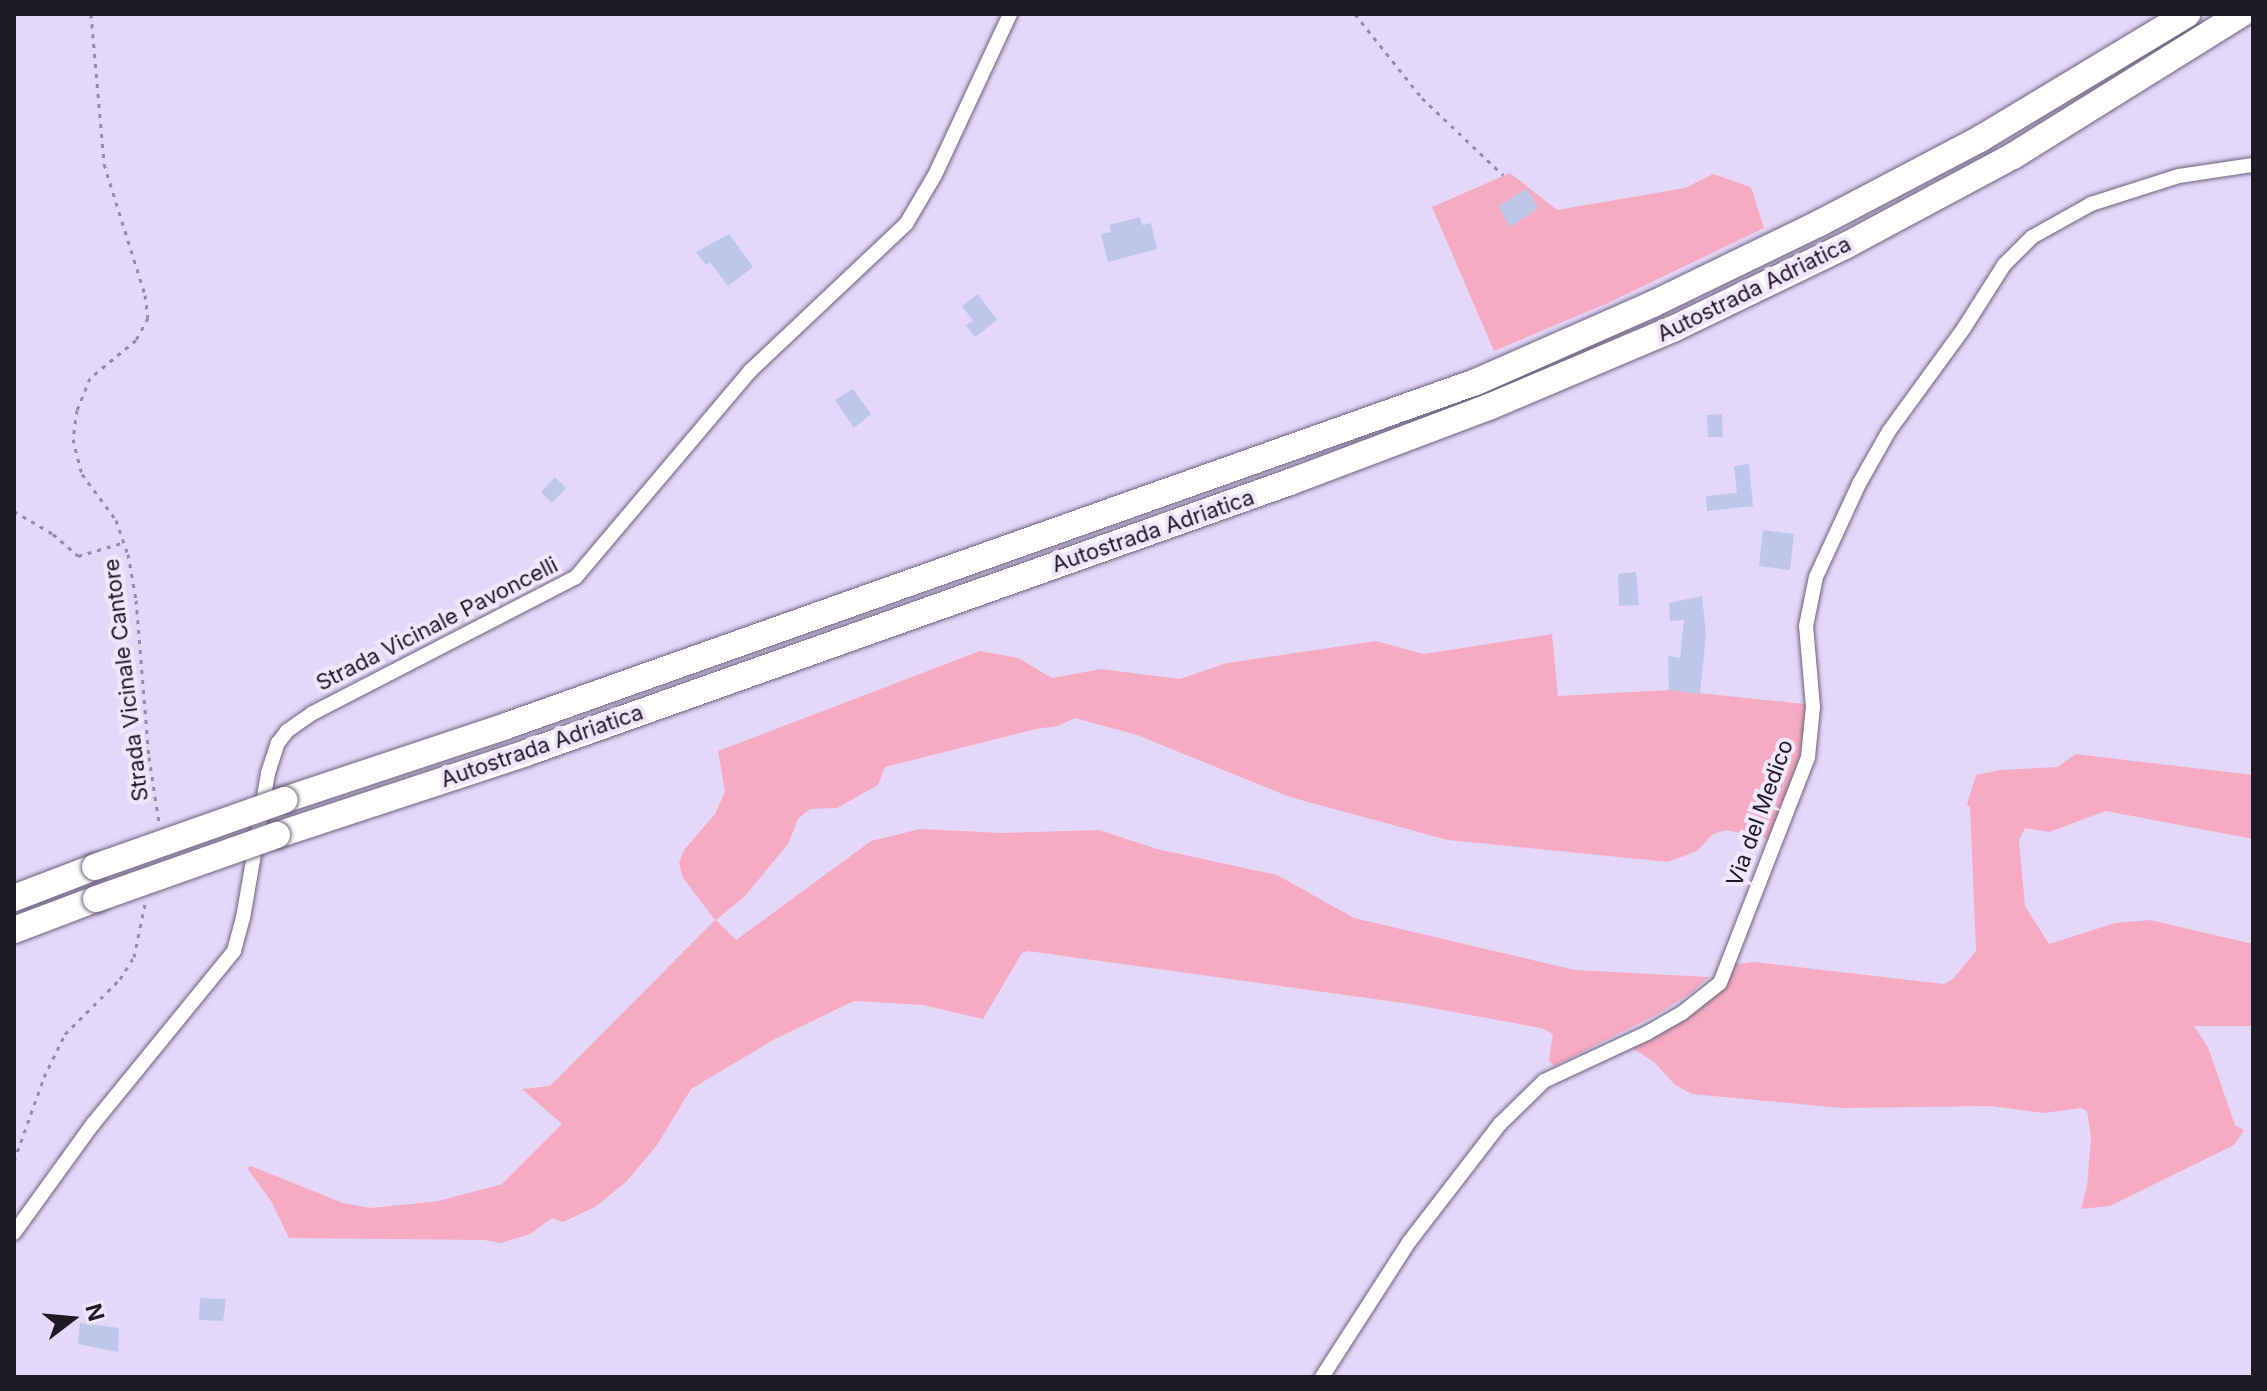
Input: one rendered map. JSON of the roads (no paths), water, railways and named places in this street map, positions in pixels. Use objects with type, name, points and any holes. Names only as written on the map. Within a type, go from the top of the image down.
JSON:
[{"type":"highway","name":"Autostrada Adriatica","points":[[14,898],[284,800],[506,726],[1476,382],[1653,304],[1820,223],[1980,139],[2187,14]]},
{"type":"highway","name":"Autostrada Adriatica","points":[[14,930],[277,835],[541,747],[1171,525],[1503,401],[1673,329],[1845,246],[2013,156],[2241,14]]},
{"type":"street","name":"Strada Vicinale Pavoncelli","points":[[14,1233],[93,1124],[234,951],[243,918],[268,773],[278,743],[287,731],[311,714],[576,577],[750,371],[906,224],[935,175],[1010,14]]},
{"type":"street","name":"Via del Medico","points":[[1322,1377],[1409,1242],[1500,1124],[1544,1081],[1682,1013],[1720,983],[1808,757],[1813,707],[1806,626],[1816,577],[1859,484],[1889,431],[1964,328],[2004,265],[2032,237],[2091,204],[2179,176],[2253,165]]}]
